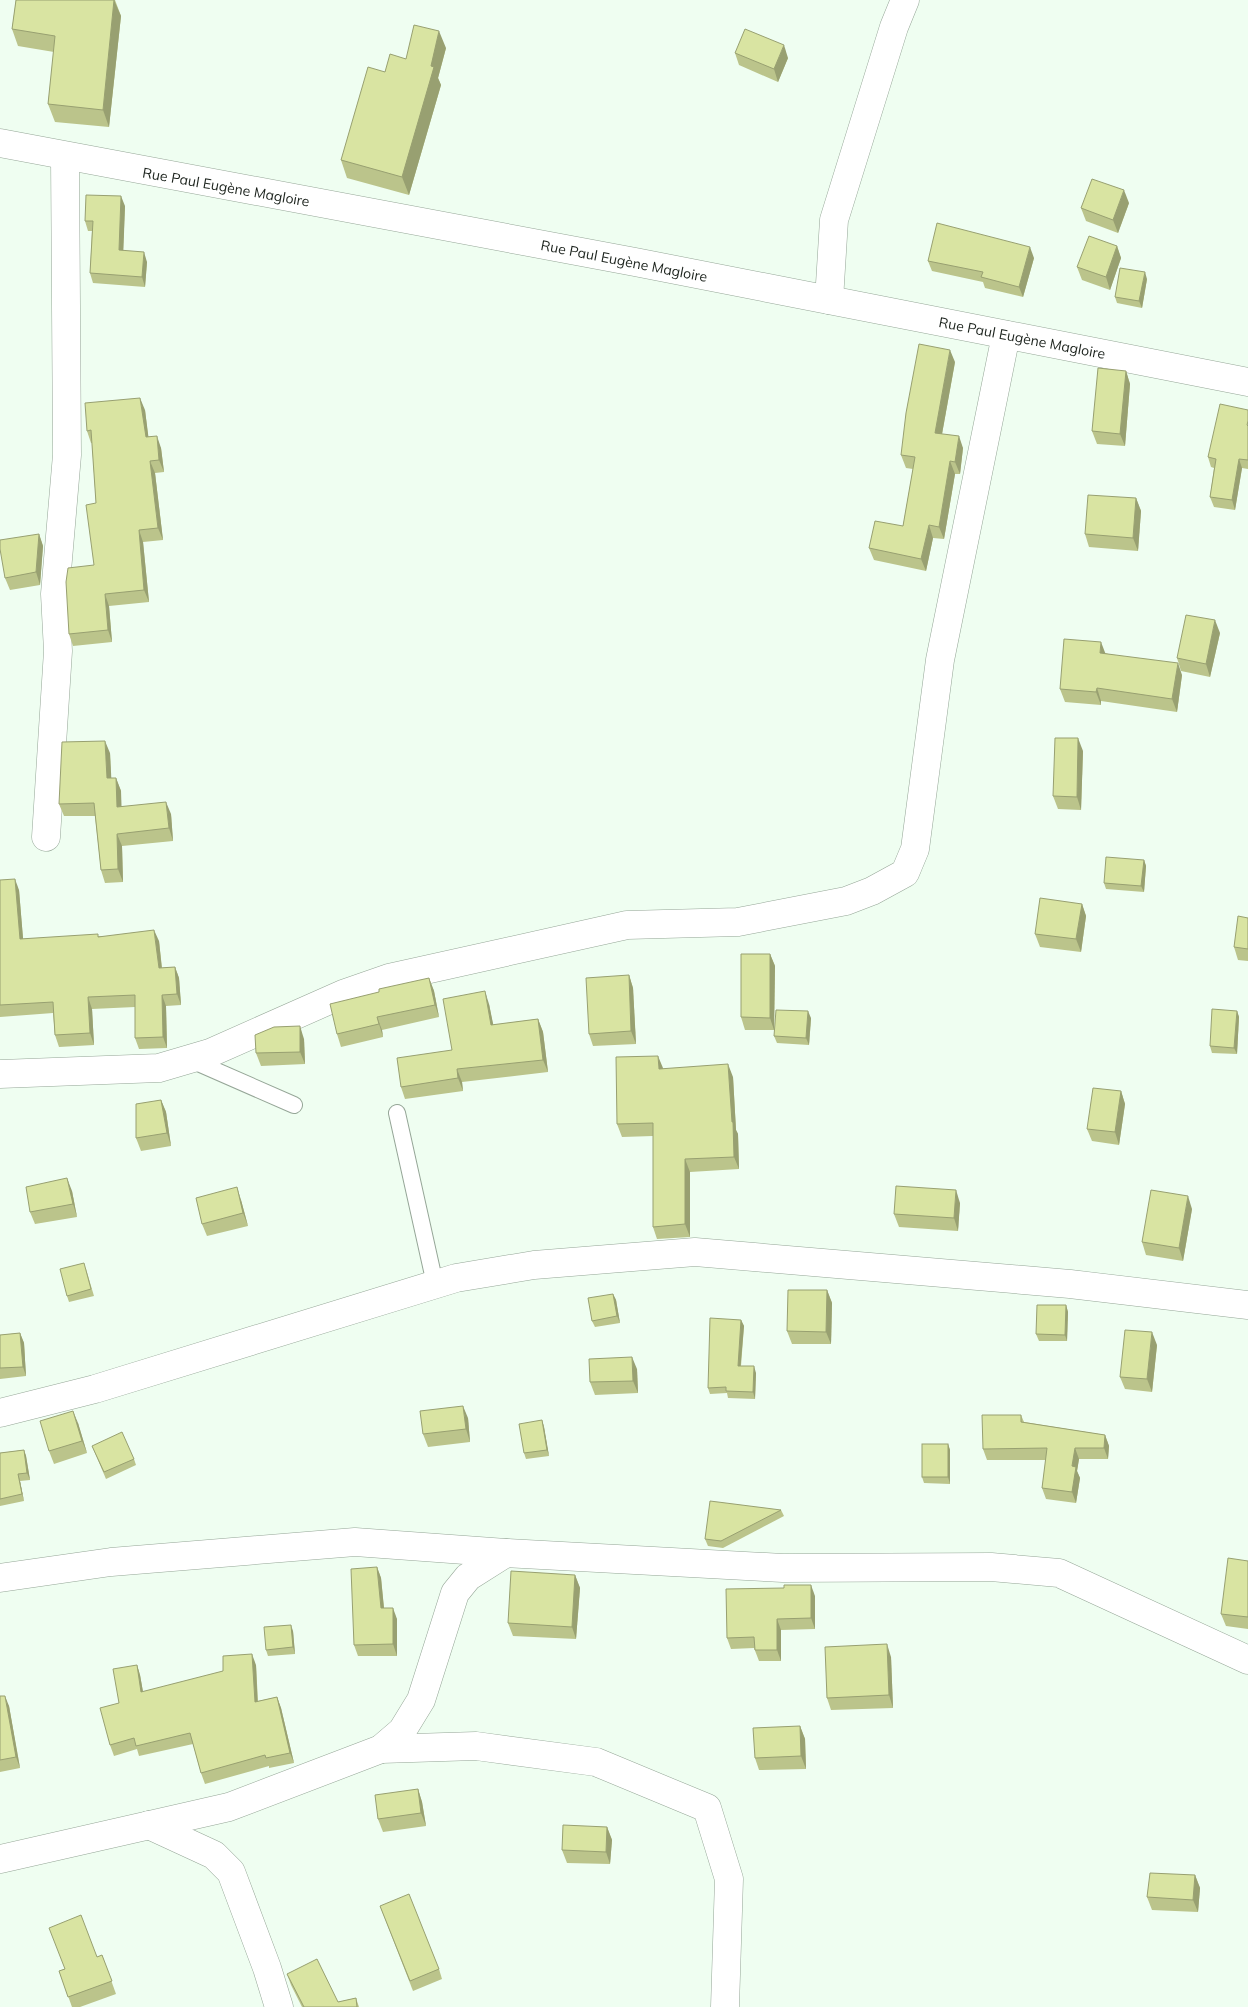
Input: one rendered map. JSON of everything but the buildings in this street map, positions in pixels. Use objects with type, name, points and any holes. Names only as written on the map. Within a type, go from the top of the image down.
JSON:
[{"type":"street","points":[[829,300],[834,220],[894,27],[905,0]]},
{"type":"street","name":"Rue Paul Eugène Magloire","points":[[0,144],[625,261],[1248,382]]},
{"type":"street","points":[[46,837],[58,651],[55,594],[67,455],[65,157]]},
{"type":"street","points":[[0,1074],[159,1068],[210,1053],[343,994],[389,978],[627,925],[738,922],[846,900],[872,891],[905,873],[915,849],[940,660],[1006,335]]},
{"type":"street","points":[[0,1413],[95,1389],[456,1278],[534,1265],[695,1252],[1070,1284],[1248,1305]]},
{"type":"street","points":[[0,1578],[111,1562],[355,1542],[506,1553],[783,1568],[991,1567],[1059,1573],[1248,1660]]},
{"type":"street","points":[[0,1859],[228,1808],[381,1749],[402,1732],[421,1700],[455,1593],[468,1577],[506,1553]]},
{"type":"street","points":[[381,1749],[476,1746],[596,1762],[707,1808],[729,1879],[726,2007]]},
{"type":"street","points":[[149,1826],[214,1855],[231,1872],[267,1968],[279,2007]]},
{"type":"lane","points":[[189,1059],[294,1105]]},
{"type":"lane","points":[[397,1113],[435,1284]]}]
